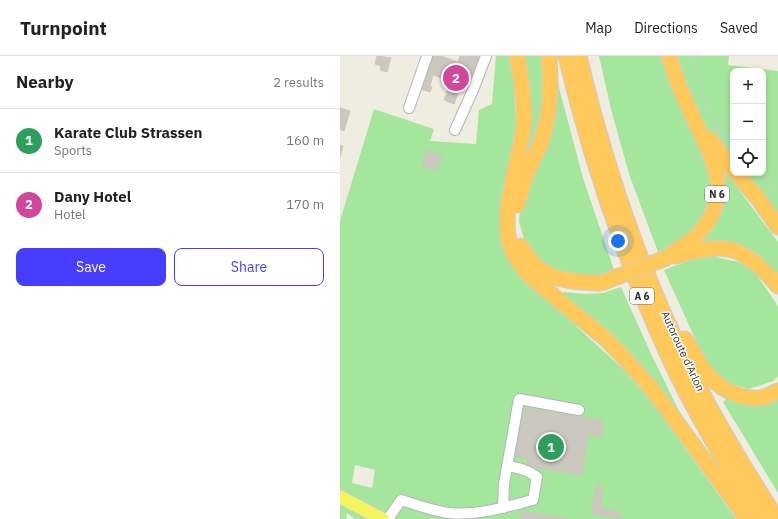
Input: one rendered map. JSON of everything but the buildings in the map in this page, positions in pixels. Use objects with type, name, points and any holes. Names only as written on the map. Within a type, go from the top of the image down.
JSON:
[{"type":"highway","name":"A 6","points":[[517,56],[522,86],[524,123],[508,208],[508,237],[513,252],[522,267],[533,279],[606,340],[647,383],[747,519]]},
{"type":"highway","points":[[549,56],[550,88],[546,123],[541,143],[532,162],[516,208],[514,221],[517,235],[522,248],[530,260],[540,270],[552,277],[567,281],[601,283]]},
{"type":"highway","name":"Autoroute d'Arlon","points":[[566,56],[590,149],[608,206],[634,277],[668,355],[700,418],[733,476],[761,519]]},
{"type":"highway","name":"Autoroute d'Arlon","points":[[579,56],[603,146],[620,201],[640,257],[686,360],[708,405],[741,463],[777,519]]},
{"type":"highway","name":"N 6","points":[[666,258],[702,231],[711,218],[716,204],[718,188],[716,173],[709,149],[691,115],[675,76],[670,56]]},
{"type":"highway","name":"N 6","points":[[691,115],[730,166]]},
{"type":"highway","name":"N 6","points":[[739,176],[759,200],[778,227]]},
{"type":"highway","name":"A 6","points":[[508,222],[511,237],[526,264],[536,274],[550,282],[566,287],[586,287],[601,283],[666,258],[696,250],[716,248],[738,251],[760,267],[778,286]]},
{"type":"highway","name":"A 6","points":[[659,301],[700,365],[718,384],[726,390],[745,398],[766,397],[778,391]]},
{"type":"main road","points":[[340,497],[382,519]]},
{"type":"lane","points":[[410,108],[427,56]]},
{"type":"lane","points":[[455,130],[486,56]]},
{"type":"lane","points":[[503,508],[504,484],[519,399],[579,410]]},
{"type":"lane","points":[[388,519],[401,500],[448,513],[464,514],[490,511],[533,500],[537,477],[522,469],[507,466]]},
{"type":"path","points":[[695,56],[697,75],[705,102],[717,126],[730,142]]},
{"type":"path","points":[[763,176],[778,198]]},
{"type":"green space","points":[[496,56],[510,56],[514,83],[516,124],[502,237],[578,324],[576,326],[621,367],[649,398],[736,519],[355,519],[347,513],[346,519],[340,519],[340,221],[374,109],[434,129],[430,141],[476,144],[479,110],[492,104]],"holes":[[[355,465],[375,470],[372,488],[352,483]]]},
{"type":"green space","points":[[523,56],[542,56],[544,102],[539,123],[529,151],[524,155]]},
{"type":"green space","points":[[599,56],[662,56],[713,174],[707,216],[678,244],[658,252],[629,174],[611,109]]},
{"type":"green space","points":[[677,56],[729,56],[728,65],[753,68],[730,68],[730,158],[701,118],[686,84]]},
{"type":"green space","points":[[766,70],[778,71],[778,217],[744,176],[766,176]]},
{"type":"green space","points":[[558,84],[583,178],[614,270],[586,278],[544,267],[526,245],[519,222],[520,210],[555,85]]},
{"type":"green space","points":[[727,174],[778,242],[778,274],[759,255],[736,244],[715,240],[697,242],[721,177]]},
{"type":"green space","points":[[711,256],[738,262],[753,270],[778,307],[778,376],[773,381],[749,389],[721,380],[702,354],[664,270],[685,262]]},
{"type":"green space","points":[[621,287],[651,354],[682,417],[561,296],[563,292],[584,294],[603,293]]},
{"type":"green space","points":[[778,396],[778,493],[723,402],[728,397]]},
{"type":"place","name":"Dany Hotel","points":[[456,78]]},
{"type":"place","name":"Karate Club Strassen","points":[[551,447]]}]
